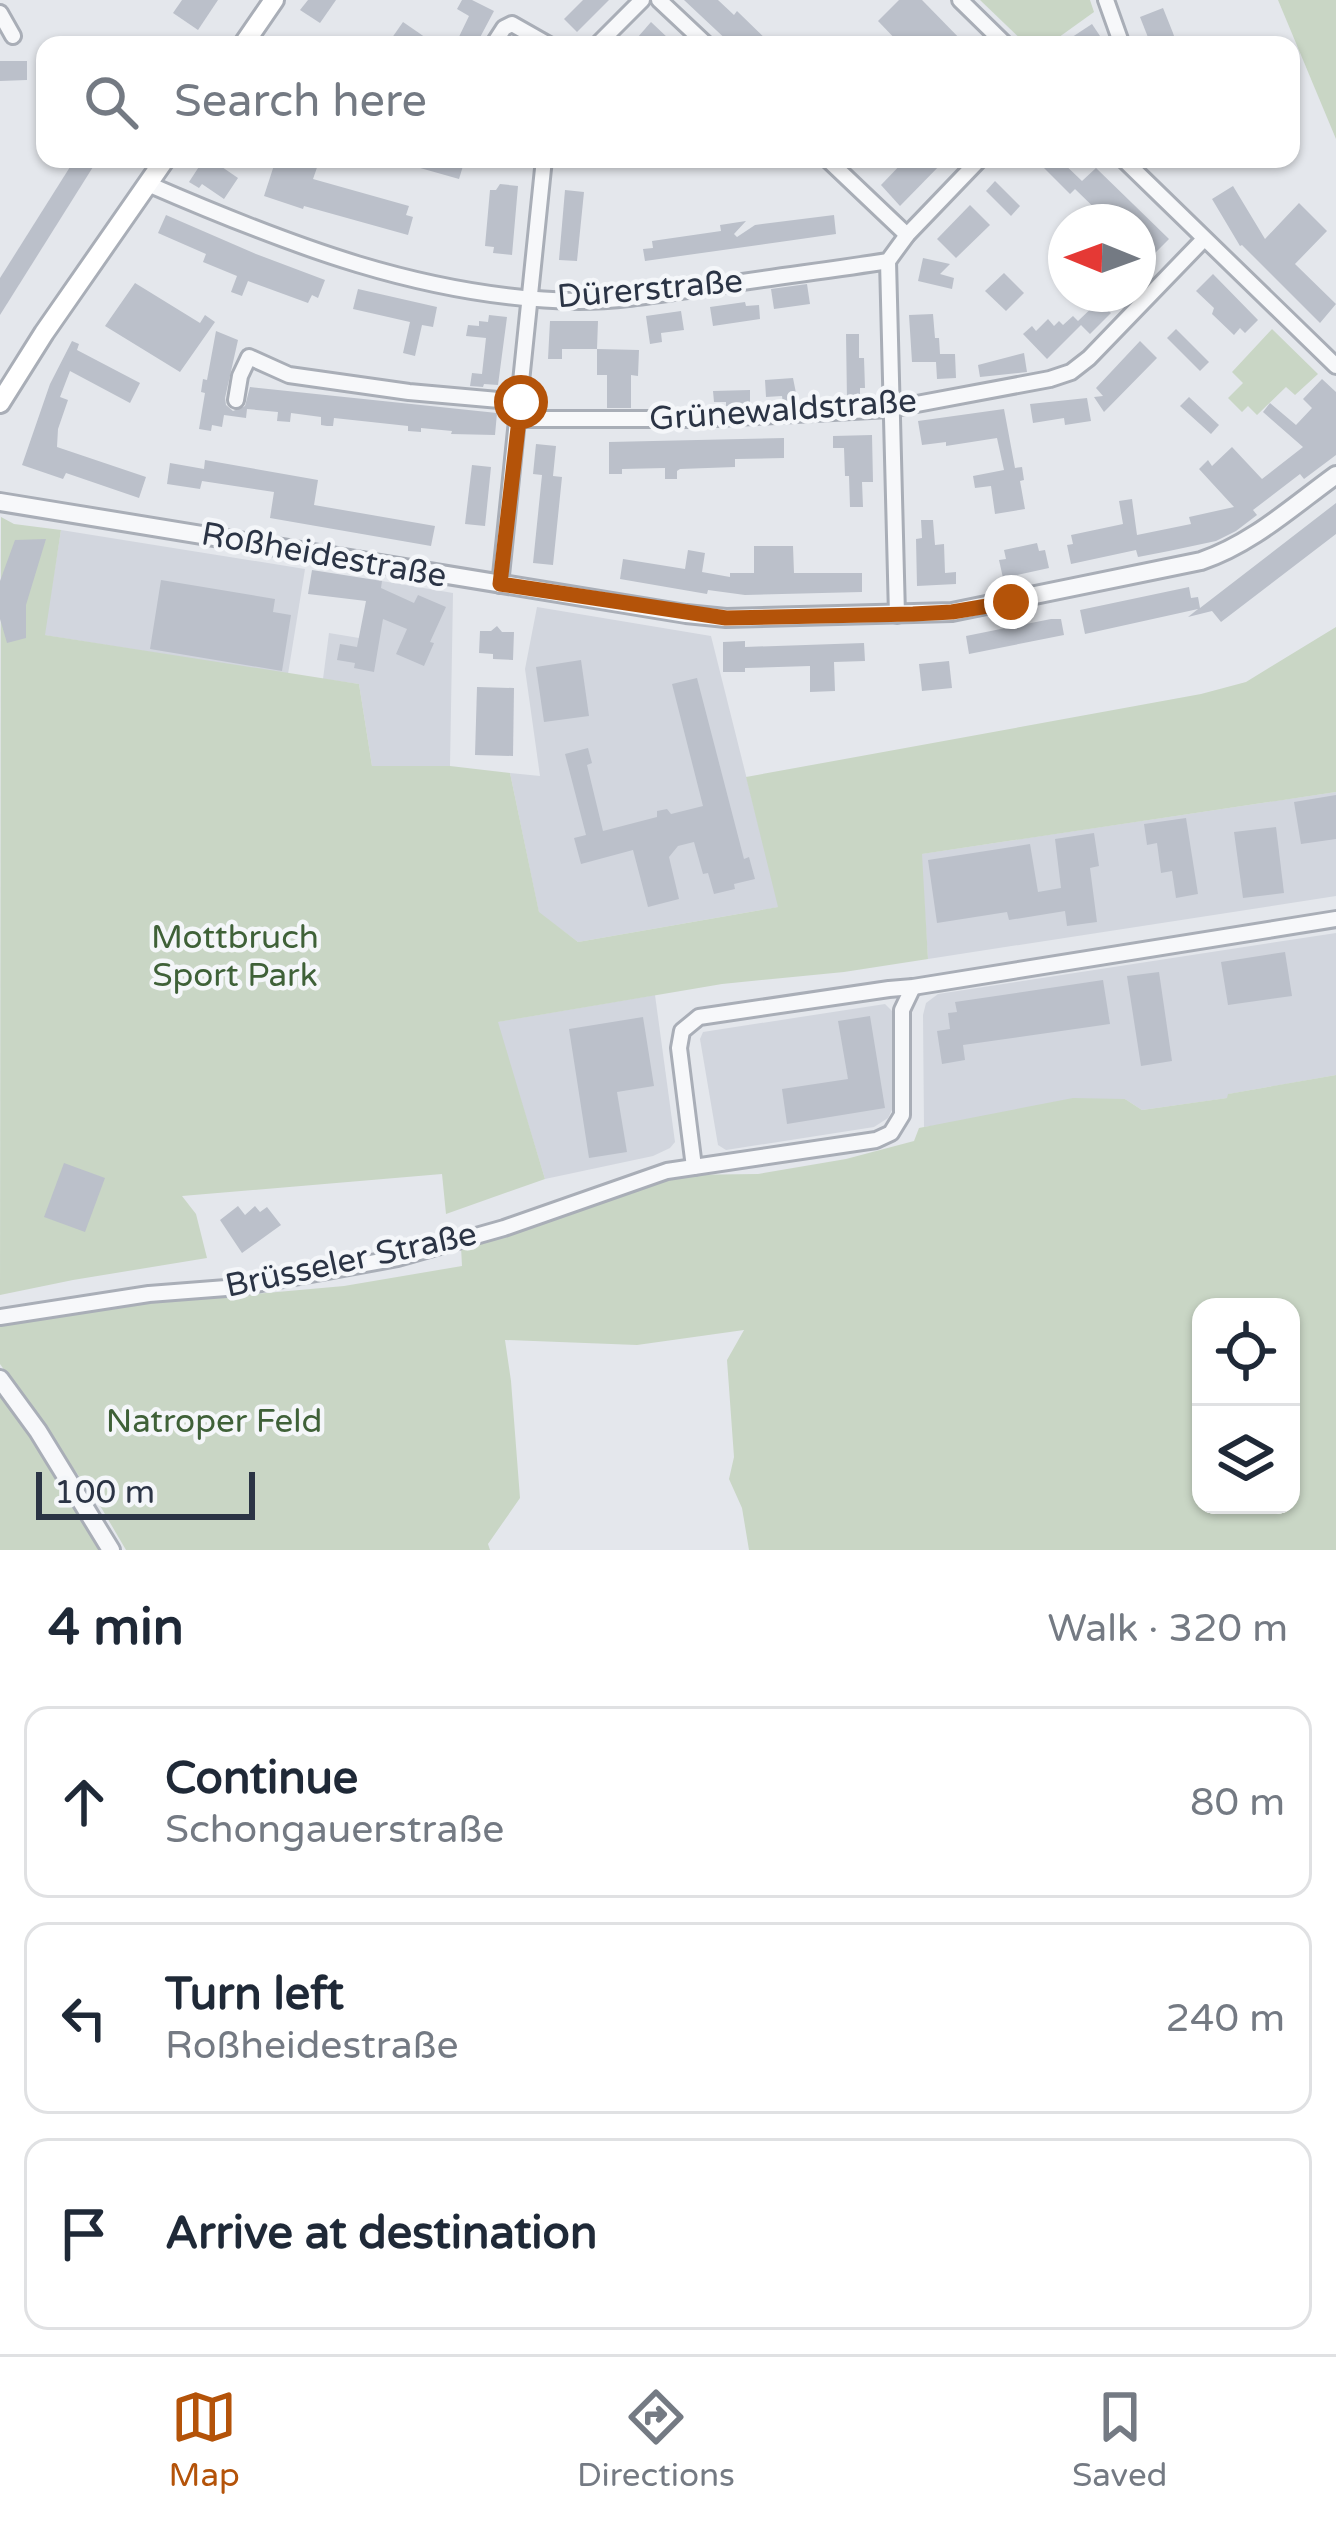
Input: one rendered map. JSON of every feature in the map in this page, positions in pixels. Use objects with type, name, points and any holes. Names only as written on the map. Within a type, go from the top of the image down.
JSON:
[{"type":"main road","points":[[249,36],[274,0]]},
{"type":"main road","points":[[0,403],[159,168]]},
{"type":"street","points":[[606,36],[642,0]]},
{"type":"street","points":[[659,0],[697,36]]},
{"type":"street","points":[[960,0],[997,36]]},
{"type":"street","points":[[1106,0],[1118,36]]},
{"type":"street","points":[[0,13],[13,36]]},
{"type":"street","points":[[499,36],[512,24],[533,36]]},
{"type":"street","points":[[500,584],[532,298],[540,168]]},
{"type":"street","points":[[836,168],[907,235]]},
{"type":"street","points":[[897,615],[888,261],[971,168]]},
{"type":"street","points":[[1132,168],[1336,366]]},
{"type":"street","name":"Dürerstraße","points":[[148,184],[271,236],[361,267],[532,298],[629,298],[888,261]]},
{"type":"street","name":"Grünewaldstraße","points":[[519,419],[697,419],[890,409],[1050,379],[1071,372],[1089,358],[1204,239]]},
{"type":"street","points":[[236,400],[249,357],[290,375],[521,402]]},
{"type":"street","name":"Roßheidestraße","points":[[0,502],[726,618],[897,615],[992,605],[1201,561],[1244,542],[1336,475]]},
{"type":"street","points":[[694,1167],[679,1048],[682,1031],[700,1017],[1336,919]]},
{"type":"street","name":"Brüsseler Straße","points":[[0,1317],[149,1294],[239,1287],[398,1258],[504,1228],[668,1171],[876,1140],[891,1133],[902,1115],[902,1010],[913,987]]},
{"type":"street","points":[[0,1379],[111,1550]]},
{"type":"shaded area","points":[[61,530],[305,569],[288,674],[44,635]]},
{"type":"shaded area","points":[[382,581],[453,593],[450,766],[372,766],[359,684],[323,679],[329,633],[359,638]]},
{"type":"shaded area","points":[[537,607],[711,636],[779,907],[578,942],[539,913],[510,773],[540,776],[525,669]]},
{"type":"shaded area","points":[[1336,792],[1336,896],[928,959],[921,854]]},
{"type":"shaded area","points":[[1336,933],[1336,1075],[1142,1110],[1125,1099],[924,1127],[923,1015],[926,1003],[938,994]]},
{"type":"shaded area","points":[[655,995],[675,1142],[653,1156],[545,1179],[497,1022]]},
{"type":"shaded area","points":[[885,1004],[892,1011],[893,1096],[888,1118],[874,1127],[726,1150],[718,1145],[700,1039],[703,1032]]},
{"type":"green space","points":[[980,0],[1090,0],[1094,12],[1061,36],[1018,36]]},
{"type":"green space","points":[[1278,0],[1336,0],[1336,139],[1300,53],[1300,36],[1293,36]]},
{"type":"green space","points":[[1272,329],[1318,374],[1295,395],[1286,387],[1257,415],[1248,406],[1242,412],[1228,398],[1243,383],[1232,372]]},
{"type":"green space","name":"Mottbruch Sport Park","points":[[1,517],[14,524],[61,530],[45,635],[359,684],[372,766],[450,766],[510,773],[539,912],[578,942],[778,907],[746,777],[1201,694],[1246,682],[1336,627],[1336,792],[922,854],[928,959],[722,984],[498,1022],[545,1179],[446,1214],[442,1174],[182,1196],[196,1214],[207,1258],[0,1295]]},
{"type":"green space","name":"Natroper Feld","points":[[1336,1075],[1336,1550],[749,1550],[742,1508],[729,1479],[734,1457],[727,1360],[744,1330],[637,1345],[505,1340],[520,1498],[488,1544],[490,1550],[126,1550],[0,1364],[0,1318],[246,1285],[255,1294],[344,1286],[462,1266],[461,1247],[679,1175],[758,1174],[846,1159],[914,1141],[919,1128],[1073,1098],[1125,1099],[1142,1110],[1227,1098],[1228,1094]]},
{"type":"green space","points":[[0,1381],[109,1550],[0,1550]]},
{"type":"building","points":[[182,0],[218,0],[198,30],[173,13]]},
{"type":"building","points":[[308,0],[336,0],[320,23],[300,10]]},
{"type":"building","points":[[462,0],[472,0],[494,11],[481,36],[459,36],[469,16],[457,9]]},
{"type":"building","points":[[583,0],[609,0],[577,32],[564,19]]},
{"type":"building","points":[[684,0],[718,0],[763,36],[722,36]]},
{"type":"building","points":[[899,0],[922,0],[957,36],[892,36],[878,21]]},
{"type":"building","points":[[1163,8],[1174,36],[1147,36],[1140,17]]},
{"type":"building","points":[[403,22],[423,36],[393,36]]},
{"type":"building","points":[[651,22],[666,36],[639,36]]},
{"type":"building","points":[[1092,24],[1100,36],[1074,36]]},
{"type":"building","points":[[0,61],[27,61],[27,80],[0,81]]},
{"type":"building","points":[[69,168],[92,168],[0,315],[0,278]]},
{"type":"building","points":[[198,168],[223,168],[238,178],[224,199],[202,184],[199,188],[189,182]]},
{"type":"building","points":[[273,168],[317,168],[313,179],[409,206],[406,215],[413,217],[408,235],[264,196]]},
{"type":"building","points":[[420,168],[462,168],[459,179]]},
{"type":"building","points":[[897,168],[937,168],[900,206],[881,185]]},
{"type":"building","points":[[1044,168],[1068,168],[1082,181],[1096,168],[1133,204],[1090,204],[1075,189],[1070,194]]},
{"type":"building","points":[[995,181],[1020,206],[1011,216],[986,191]]},
{"type":"building","points":[[500,184],[518,186],[512,255],[493,253],[494,247],[485,246],[490,190]]},
{"type":"building","points":[[1233,186],[1265,239],[1299,203],[1327,231],[1295,264],[1336,304],[1320,323],[1240,246],[1212,199]]},
{"type":"building","points":[[565,190],[584,192],[577,261],[559,260]]},
{"type":"building","points":[[970,205],[990,225],[956,258],[937,239]]},
{"type":"building","points":[[166,215],[325,280],[318,298],[312,295],[308,303],[248,281],[242,296],[231,292],[237,276],[203,262],[206,254],[158,233]]},
{"type":"building","points":[[834,215],[836,234],[645,261],[643,249],[653,248],[652,241],[721,231],[720,225],[746,221],[734,234],[737,237],[755,225]]},
{"type":"building","points":[[1156,226],[1169,239],[1156,252]]},
{"type":"building","points":[[923,258],[950,264],[940,274],[954,278],[952,289],[918,281]]},
{"type":"building","points":[[1004,273],[1024,293],[1006,311],[985,291]]},
{"type":"building","points":[[1213,274],[1258,320],[1245,333],[1240,328],[1234,335],[1196,291]]},
{"type":"building","points":[[135,283],[200,323],[205,315],[215,322],[180,372],[105,326]]},
{"type":"building","points":[[807,284],[810,304],[774,309],[771,289]]},
{"type":"building","points":[[358,289],[437,307],[433,327],[422,325],[415,356],[403,353],[410,322],[353,309]]},
{"type":"building","points":[[745,302],[746,306],[759,305],[760,319],[713,326],[710,307]]},
{"type":"building","points":[[681,311],[684,330],[661,333],[662,342],[650,344],[646,316]]},
{"type":"building","points":[[1087,312],[1111,313],[1090,334],[1081,325],[1047,359],[1023,334],[1032,326],[1036,331],[1048,319],[1054,326],[1073,316],[1078,321]]},
{"type":"building","points":[[933,314],[940,354],[955,354],[956,378],[937,379],[936,362],[912,362],[909,315]]},
{"type":"building","points":[[489,315],[507,317],[498,385],[470,386],[472,373],[482,374],[486,338],[466,336],[468,325],[488,322]]},
{"type":"building","points":[[550,321],[598,321],[597,349],[562,349],[562,359],[548,359]]},
{"type":"building","points":[[1176,329],[1209,362],[1200,371],[1167,338]]},
{"type":"building","points":[[216,331],[238,340],[225,398],[233,411],[245,406],[250,387],[497,413],[495,435],[408,431],[408,426],[334,418],[333,426],[327,426],[321,425],[321,417],[291,413],[290,422],[277,421],[278,412],[247,409],[246,418],[224,415],[222,427],[199,429],[203,379],[207,380]]},
{"type":"building","points":[[846,334],[859,334],[865,388],[860,388],[860,399],[847,400]]},
{"type":"building","points":[[72,341],[79,344],[77,350],[140,383],[130,403],[70,371],[60,397],[68,400],[57,447],[146,477],[139,498],[66,473],[63,479],[22,465],[50,384]]},
{"type":"building","points":[[1140,341],[1157,358],[1104,412],[1094,397],[1103,396],[1096,388]]},
{"type":"building","points":[[597,349],[639,350],[638,376],[631,375],[631,408],[607,408],[607,375],[597,375]]},
{"type":"building","points":[[1024,353],[1027,372],[980,377],[978,365]]},
{"type":"building","points":[[793,378],[798,403],[783,403],[782,396],[766,397],[765,380]]},
{"type":"building","points":[[1322,379],[1336,392],[1336,455],[1304,479],[1300,474],[1253,510],[1257,515],[1236,531],[1216,541],[1169,551],[1138,557],[1136,550],[1071,564],[1067,545],[1073,544],[1071,535],[1123,524],[1119,501],[1132,499],[1137,535],[1191,524],[1189,517],[1234,507],[1199,469],[1208,460],[1212,466],[1232,447],[1262,479],[1303,447],[1263,412],[1270,403],[1296,425],[1312,408],[1303,399]]},
{"type":"building","points":[[750,390],[750,405],[714,402],[713,391]]},
{"type":"building","points":[[1189,397],[1219,425],[1211,434],[1180,406]]},
{"type":"building","points":[[1087,398],[1091,421],[1065,425],[1064,418],[1033,423],[1030,404]]},
{"type":"building","points":[[1004,409],[1015,468],[1022,467],[1025,509],[995,514],[991,486],[975,488],[973,476],[1004,470],[997,438],[922,445],[918,421]]},
{"type":"building","points":[[872,435],[873,482],[862,482],[863,507],[850,507],[844,448],[833,448],[833,436]]},
{"type":"building","points":[[784,438],[784,458],[735,459],[735,467],[680,469],[677,479],[665,479],[665,468],[609,474],[609,442]]},
{"type":"building","points":[[536,444],[556,446],[553,476],[562,477],[553,565],[533,563],[542,475],[533,474]]},
{"type":"building","points":[[205,460],[318,480],[314,505],[435,526],[431,546],[270,518],[274,492],[202,481],[200,489],[167,484],[170,463],[204,469]]},
{"type":"building","points":[[472,465],[491,467],[485,526],[465,524]]},
{"type":"building","points":[[1336,503],[1336,534],[1221,622],[1212,611],[1188,617],[1198,609],[1085,634],[1080,610],[1189,587],[1200,608]]},
{"type":"building","points":[[921,520],[933,520],[935,545],[944,544],[945,573],[956,572],[956,584],[917,586],[916,539],[922,538]]},
{"type":"building","points":[[46,539],[26,605],[26,638],[7,643],[0,619],[0,581],[15,540]]},
{"type":"building","points":[[1037,543],[1039,551],[1045,550],[1049,568],[1003,578],[999,560],[1006,559],[1004,550]]},
{"type":"building","points":[[754,546],[793,546],[794,573],[862,573],[862,592],[745,595],[708,590],[707,594],[620,579],[623,559],[685,569],[688,550],[705,553],[702,572],[730,577],[730,573],[754,573]]},
{"type":"building","points":[[312,570],[382,581],[381,588],[414,603],[418,595],[446,607],[424,666],[396,654],[407,629],[383,619],[374,672],[337,660],[340,644],[357,647],[366,601],[308,594]]},
{"type":"building","points":[[161,580],[275,599],[273,612],[291,615],[282,671],[150,649]]},
{"type":"building","points":[[1061,619],[1064,635],[969,654],[966,636]]},
{"type":"building","points":[[497,626],[502,632],[514,632],[513,660],[479,653],[480,631]]},
{"type":"building","points":[[745,641],[745,647],[864,643],[865,661],[834,662],[835,691],[810,692],[810,666],[723,672],[723,642]]},
{"type":"building","points":[[581,660],[589,716],[544,722],[536,667]]},
{"type":"building","points":[[949,661],[952,688],[922,691],[919,664]]},
{"type":"building","points":[[697,678],[744,859],[749,857],[755,879],[714,894],[694,842],[678,846],[669,857],[679,899],[648,907],[633,850],[581,864],[574,838],[586,835],[565,754],[588,748],[592,763],[587,765],[603,831],[657,817],[657,811],[667,809],[671,814],[703,806],[672,684]]},
{"type":"building","points":[[477,687],[514,688],[513,756],[475,755]]},
{"type":"building","points":[[1336,795],[1336,839],[1301,844],[1294,802]]},
{"type":"building","points":[[1186,818],[1198,894],[1176,898],[1172,871],[1161,873],[1157,843],[1147,845],[1144,824]]},
{"type":"building","points":[[1276,827],[1284,893],[1243,898],[1234,832]]},
{"type":"building","points":[[1094,833],[1099,866],[1090,868],[1097,922],[1067,926],[1065,911],[1009,920],[1007,912],[937,923],[928,860],[1030,844],[1038,892],[1061,888],[1055,839]]},
{"type":"building","points":[[1285,952],[1292,996],[1228,1005],[1221,962]]},
{"type":"building","points":[[1159,972],[1172,1061],[1141,1066],[1127,976]]},
{"type":"building","points":[[1103,980],[1110,1024],[963,1045],[965,1060],[942,1064],[937,1031],[950,1029],[948,1013],[957,1012],[955,1002]]},
{"type":"building","points":[[870,1016],[885,1108],[787,1124],[782,1089],[848,1079],[838,1021]]},
{"type":"building","points":[[643,1017],[654,1086],[617,1092],[627,1152],[589,1158],[569,1029]]},
{"type":"building","points":[[64,1163],[105,1178],[85,1232],[44,1217]]},
{"type":"building","points":[[238,1206],[245,1215],[255,1206],[260,1212],[267,1207],[281,1225],[242,1253],[220,1220]]},
{"type":"route","points":[[521,402],[500,584],[726,618],[952,612],[1011,602]]}]
